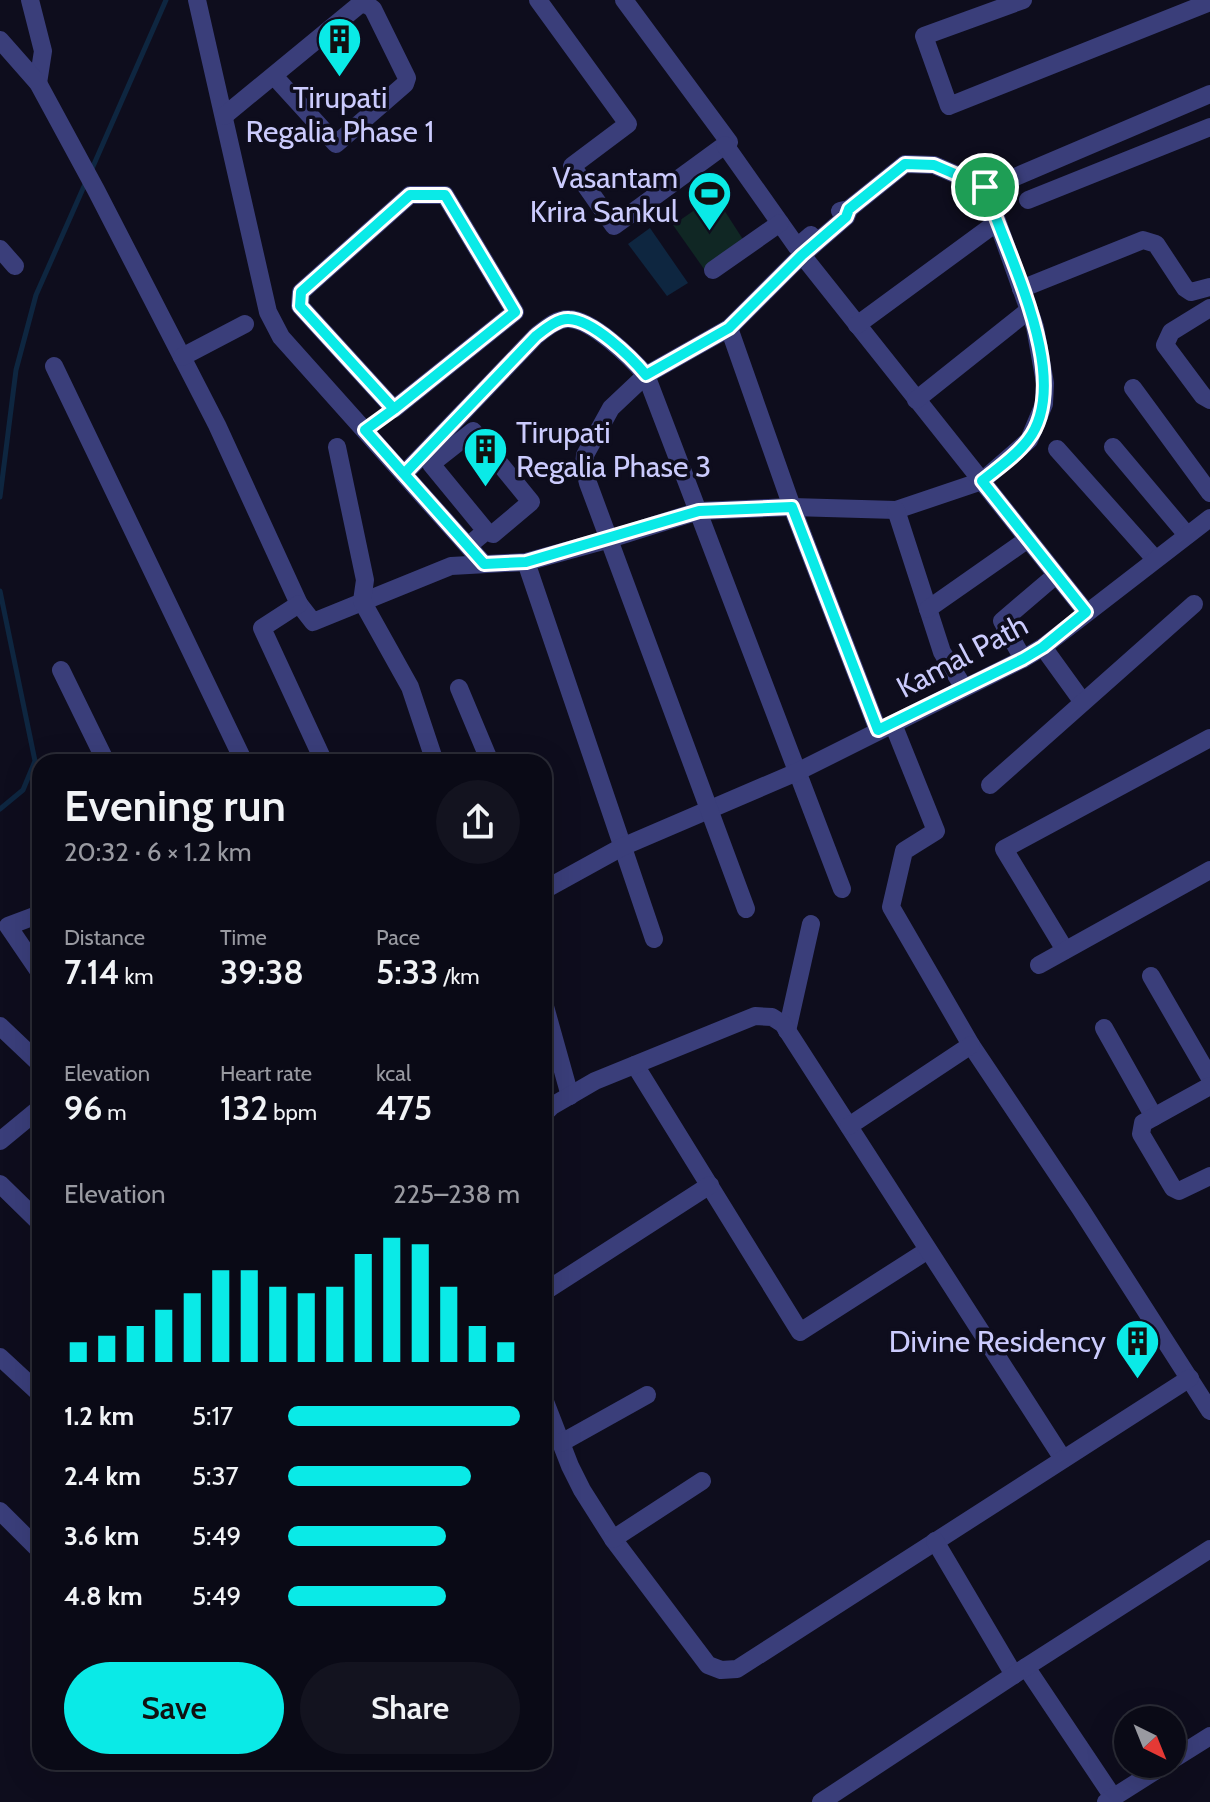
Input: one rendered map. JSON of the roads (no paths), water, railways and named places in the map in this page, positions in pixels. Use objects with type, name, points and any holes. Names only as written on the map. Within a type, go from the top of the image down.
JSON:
[{"type":"street","points":[[30,0],[43,51],[38,83]]},
{"type":"street","points":[[197,0],[268,312],[281,337],[484,564]]},
{"type":"street","points":[[538,0],[628,124],[572,166],[614,226],[728,151]]},
{"type":"street","points":[[624,0],[729,142],[728,151],[797,247],[905,164],[934,165],[985,187],[1001,183],[1206,95],[1210,124],[1028,200]]},
{"type":"street","points":[[1023,0],[924,36],[949,106],[1210,2]]},
{"type":"street","points":[[224,116],[359,5],[366,4],[373,9],[407,78],[405,84],[338,143],[332,143],[274,76]]},
{"type":"street","points":[[359,5],[375,40]]},
{"type":"street","points":[[0,40],[38,83],[96,190],[217,425],[299,604],[313,622],[451,566],[526,562],[699,511],[792,507],[896,510],[982,481],[1029,440],[1044,404],[1043,359],[985,187]]},
{"type":"street","points":[[365,430],[394,409],[515,312],[445,195],[410,195],[301,292],[300,306],[394,409]]},
{"type":"street","points":[[746,909],[588,483],[585,455],[611,408],[646,375],[729,328],[802,255],[846,217],[849,209]]},
{"type":"street","points":[[713,270],[780,223]]},
{"type":"street","points":[[857,325],[996,223]]},
{"type":"street","points":[[1021,289],[1143,240],[1156,244],[1185,288],[1191,292],[1210,287]]},
{"type":"street","points":[[0,249],[15,266]]},
{"type":"street","points":[[802,255],[1086,612]]},
{"type":"street","points":[[1210,308],[1171,332],[1165,345],[1203,396],[1210,400]]},
{"type":"street","points":[[916,400],[1029,310]]},
{"type":"street","points":[[404,474],[536,336],[557,322],[568,318],[584,323],[617,346],[646,375],[842,889]]},
{"type":"street","points":[[182,357],[245,324]]},
{"type":"street","points":[[729,328],[792,507],[885,727],[936,831],[904,851],[891,907],[971,1045],[1210,1411]]},
{"type":"street","points":[[54,366],[240,754]]},
{"type":"street","points":[[1133,388],[1210,493]]},
{"type":"street","points":[[473,431],[531,502],[493,534],[486,531],[431,464],[473,431]]},
{"type":"street","points":[[337,447],[365,580],[362,601],[410,687],[432,754]]},
{"type":"street","points":[[1113,447],[1187,535]]},
{"type":"street","points":[[1057,449],[1155,559]]},
{"type":"street","points":[[896,510],[942,652],[964,688]]},
{"type":"street","name":"Kamal Path","points":[[552,886],[622,847],[797,772],[1023,659],[1043,647],[1210,518]]},
{"type":"street","points":[[468,546],[486,531]]},
{"type":"street","points":[[928,609],[1028,539]]},
{"type":"street","points":[[526,562],[654,939]]},
{"type":"street","points":[[1023,659],[1002,621],[1056,575]]},
{"type":"street","points":[[299,604],[262,628],[320,754]]},
{"type":"street","points":[[990,785],[1194,604]]},
{"type":"street","points":[[1043,647],[1082,701]]},
{"type":"street","points":[[61,670],[102,754]]},
{"type":"street","points":[[459,688],[487,754]]},
{"type":"street","points":[[1065,950],[1004,849],[1210,738]]},
{"type":"street","points":[[1039,965],[1210,870]]},
{"type":"street","points":[[32,915],[4,920],[32,961]]},
{"type":"street","points":[[787,1031],[811,924]]},
{"type":"street","points":[[1151,976],[1210,1078]]},
{"type":"street","points":[[552,1108],[595,1081],[755,1016],[772,1017],[787,1031],[1063,1459]]},
{"type":"street","points":[[1104,1028],[1154,1117]]},
{"type":"street","points":[[552,1032],[570,1096]]},
{"type":"street","points":[[4,1038],[32,1058]]},
{"type":"street","points":[[849,1126],[971,1045]]},
{"type":"street","points":[[635,1065],[800,1332],[928,1250]]},
{"type":"street","points":[[1210,1086],[1143,1123],[1141,1134],[1173,1188],[1179,1191],[1186,1189],[1210,1176]]},
{"type":"street","points":[[0,1141],[32,1115]]},
{"type":"street","points":[[0,1184],[32,1215]]},
{"type":"street","points":[[552,1287],[710,1185]]},
{"type":"street","points":[[0,1357],[32,1387]]},
{"type":"street","points":[[552,1420],[582,1490],[613,1539],[708,1665],[721,1670],[737,1669],[1190,1378]]},
{"type":"street","points":[[561,1443],[647,1395]]},
{"type":"street","points":[[613,1539],[702,1481]]},
{"type":"street","points":[[0,1511],[32,1543]]},
{"type":"street","points":[[935,1541],[1110,1800],[1144,1778]]},
{"type":"street","points":[[823,1801],[1210,1549]]},
{"type":"street","points":[[1186,1751],[1210,1736]]},
{"type":"water","points":[[650,228],[688,283],[667,296],[628,244]]},
{"type":"waterway","points":[[91,171],[166,0]]},
{"type":"waterway","points":[[0,497],[16,370],[36,295],[85,184]]},
{"type":"waterway","points":[[0,591],[34,754]]},
{"type":"waterway","points":[[0,809],[23,790],[32,768]]},
{"type":"place","name":"Tirupati Regalia Phase 1","points":[[340,78]]},
{"type":"place","name":"Vasantam Krira Sankul","points":[[709,233]]},
{"type":"place","name":"Tirupati Regalia Phase 3","points":[[485,488]]},
{"type":"place","name":"Divine Residency","points":[[1137,1380]]}]
